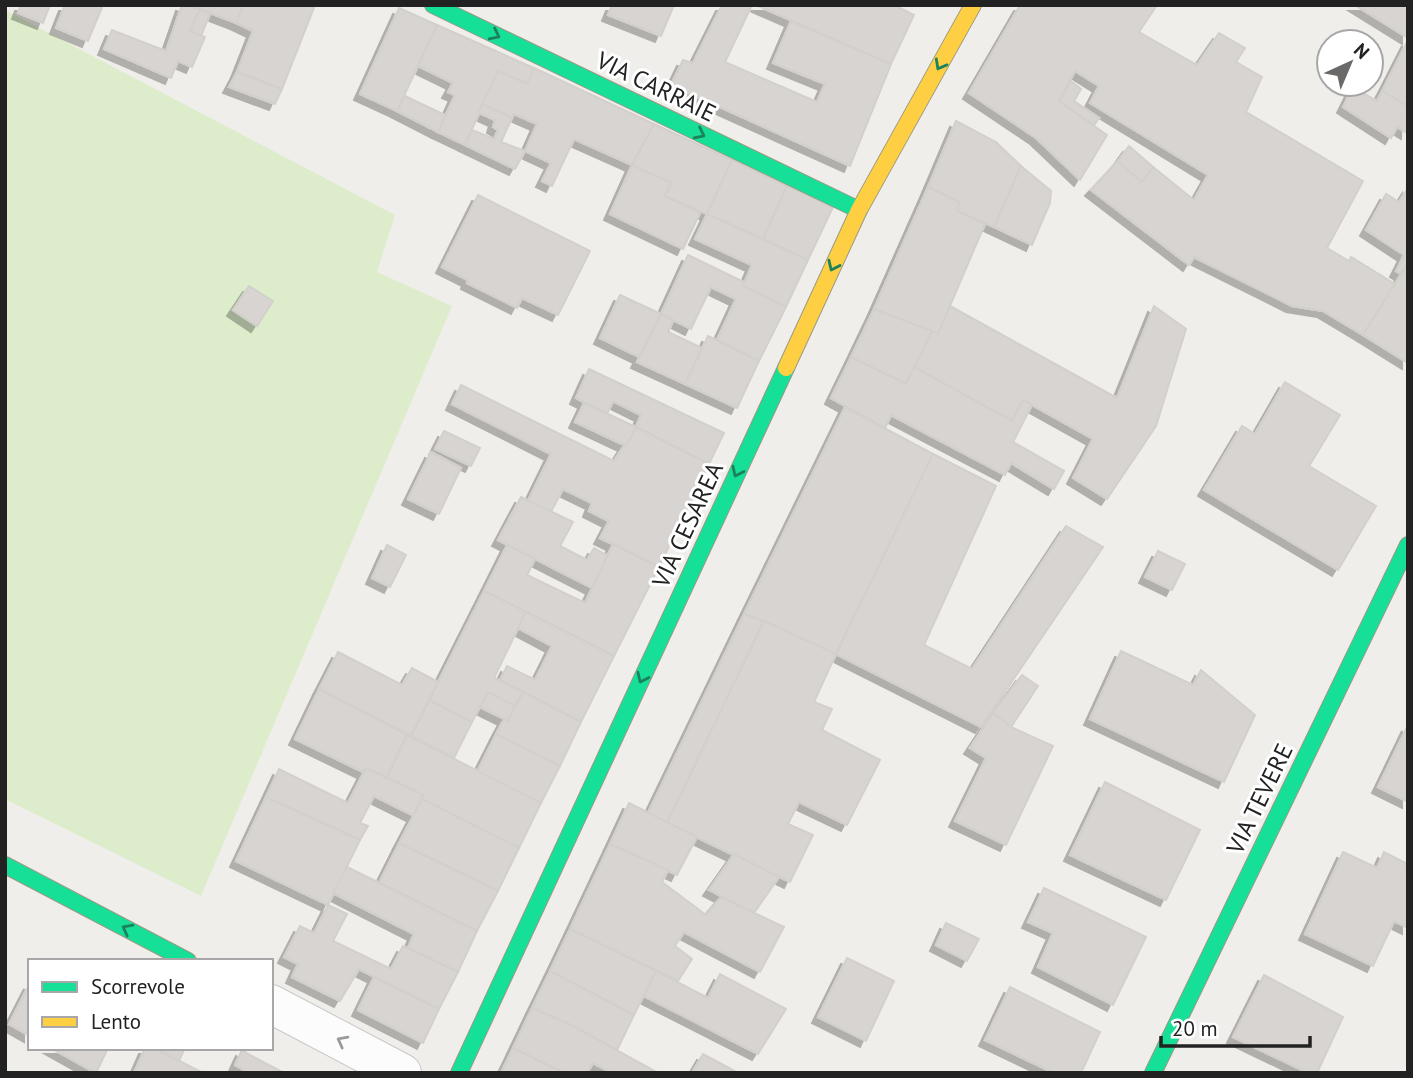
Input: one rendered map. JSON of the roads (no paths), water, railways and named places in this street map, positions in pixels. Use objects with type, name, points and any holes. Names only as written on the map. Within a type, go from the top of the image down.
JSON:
[{"type":"street","name":"VIA CARRAIE","points":[[433,5],[859,211]]},
{"type":"street","name":"VIA CESAREA","points":[[459,1073],[859,211],[973,5]]},
{"type":"street","name":"VIA TEVERE","points":[[1153,1073],[1408,545]]},
{"type":"street","points":[[5,865],[184,959]]},
{"type":"street","points":[[273,1005],[402,1073]]}]
